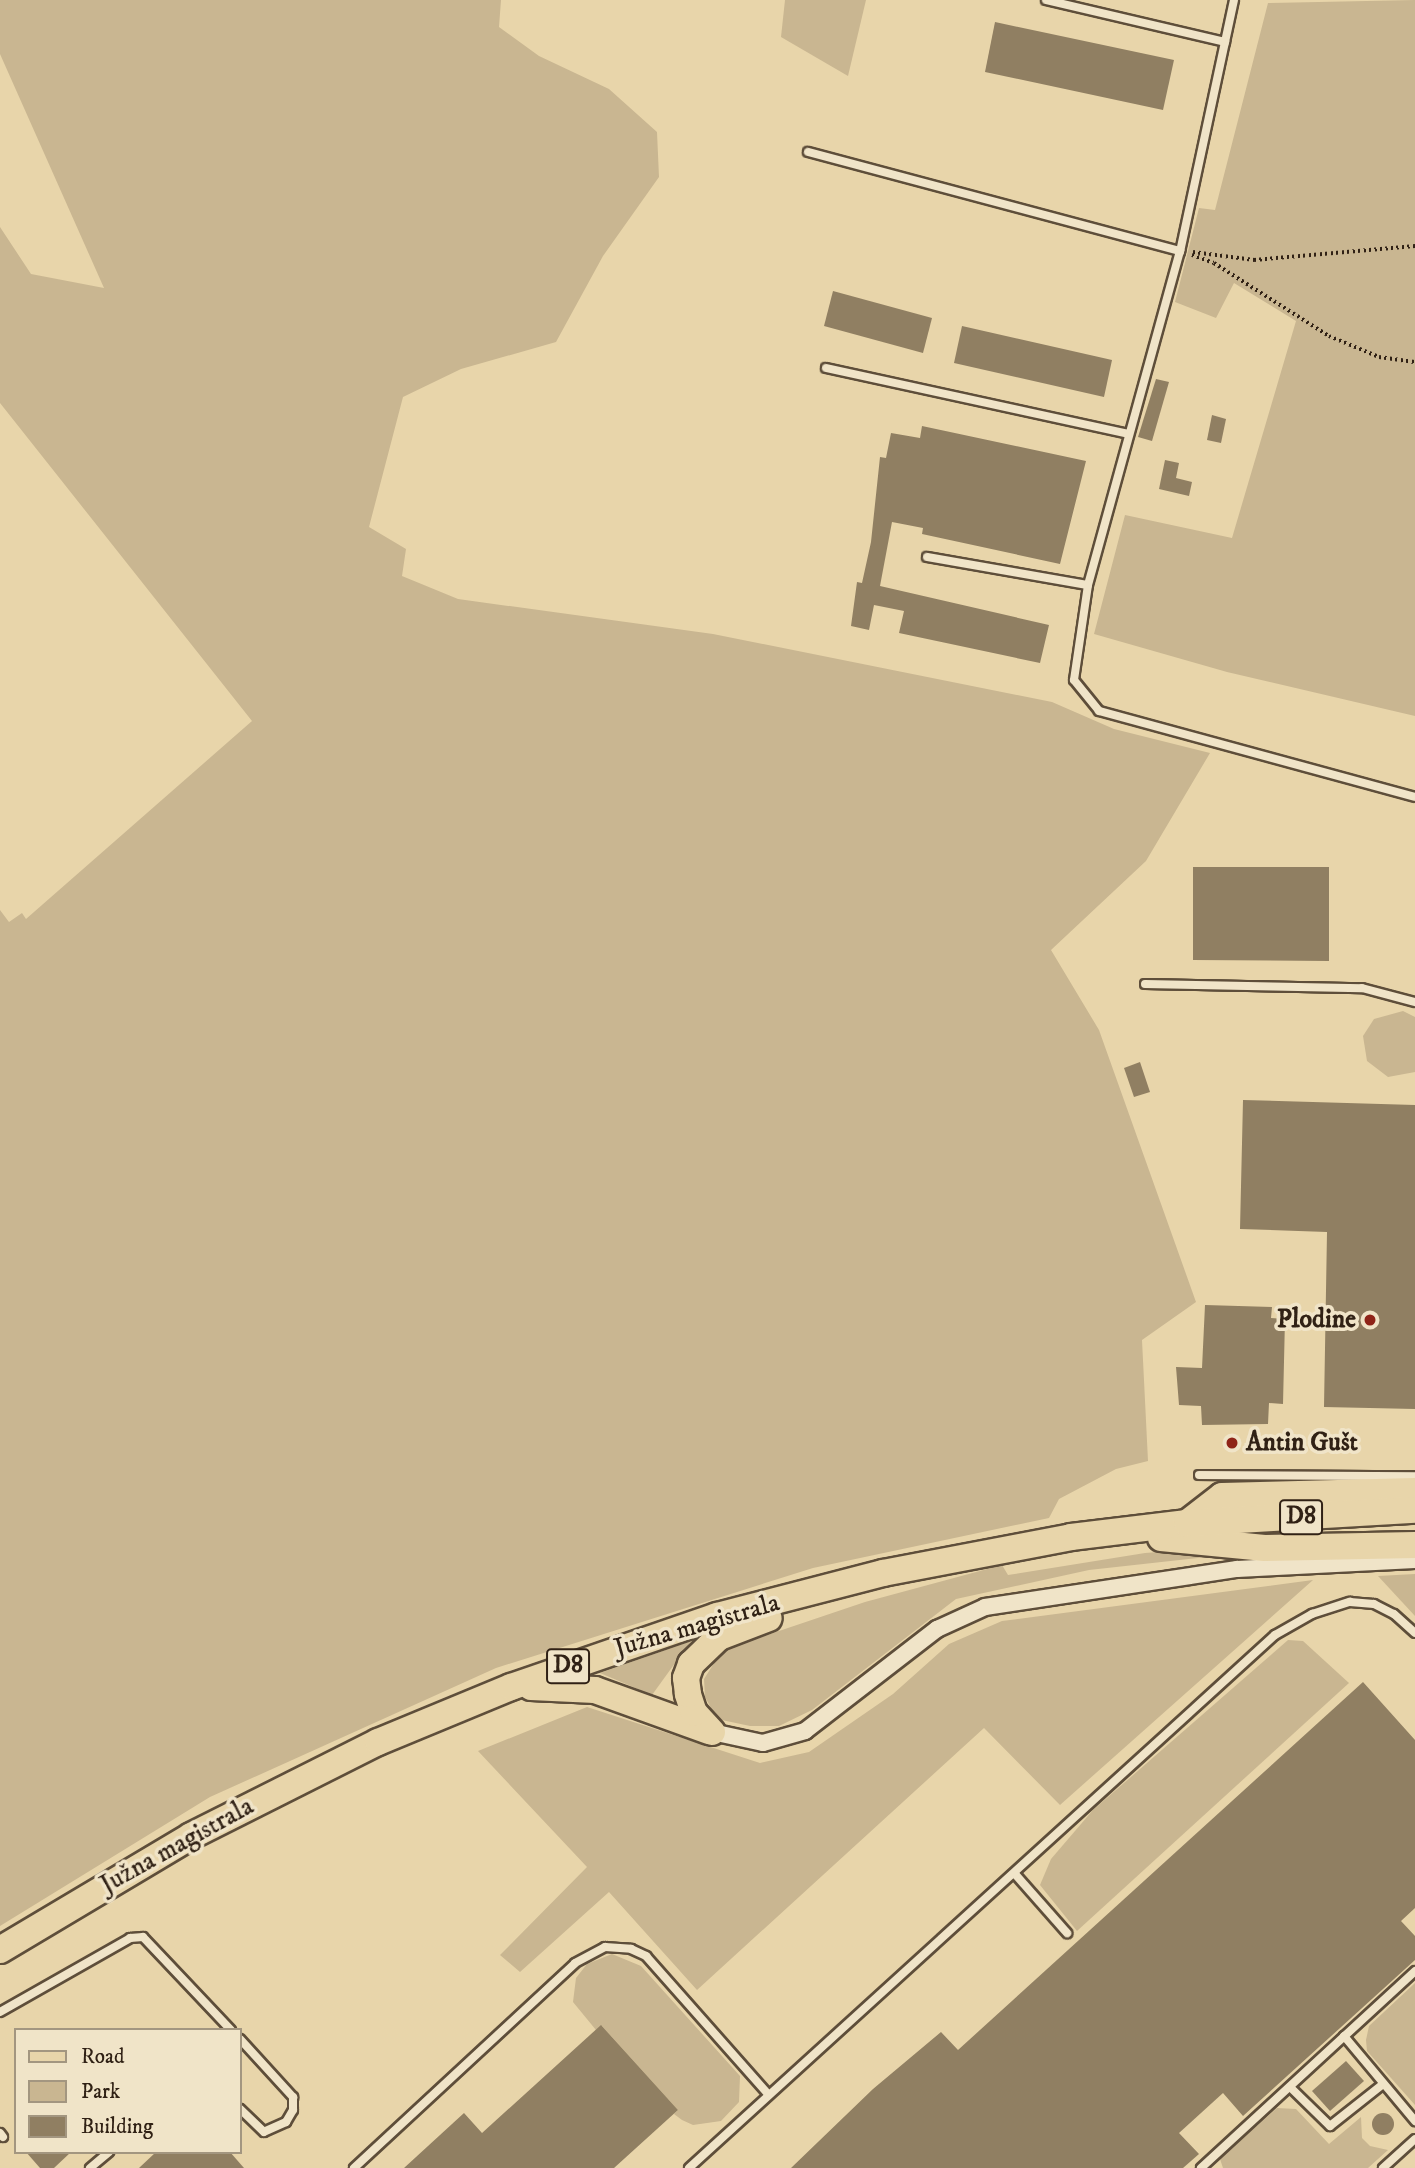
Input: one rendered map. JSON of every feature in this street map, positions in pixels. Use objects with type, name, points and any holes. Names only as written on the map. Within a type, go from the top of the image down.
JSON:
[{"type":"main road","points":[[1187,1523],[1222,1496],[1415,1491]]},
{"type":"main road","name":"Južna magistrala","points":[[0,1950],[125,1873],[280,1789],[512,1687],[717,1616],[968,1554],[1086,1536],[1187,1523],[1415,1510]]},
{"type":"main road","points":[[1086,1536],[1290,1549],[1415,1545]]},
{"type":"main road","points":[[712,1732],[694,1713],[688,1694],[686,1678],[700,1651],[719,1637],[782,1614],[817,1592]]},
{"type":"main road","points":[[512,1687],[595,1690],[712,1732]]},
{"type":"street","points":[[712,1732],[762,1743],[805,1731],[937,1629],[985,1607],[1237,1569],[1415,1560]]},
{"type":"lane","points":[[1046,0],[1225,42]]},
{"type":"lane","points":[[1234,0],[1180,251],[1088,585],[1074,680],[1099,710],[1415,797]]},
{"type":"lane","points":[[808,152],[1180,251]]},
{"type":"lane","points":[[827,368],[1128,434]]},
{"type":"lane","points":[[928,557],[1088,585]]},
{"type":"lane","points":[[1145,985],[1362,988],[1415,1002]]},
{"type":"lane","points":[[1199,1475],[1415,1476]]},
{"type":"lane","points":[[689,2168],[1015,1874],[1265,1643],[1293,1623],[1350,1602],[1374,1604],[1415,1633]]},
{"type":"lane","points":[[1015,1874],[1067,1933]]},
{"type":"lane","points":[[0,2012],[130,1938],[143,1937],[229,2028]]},
{"type":"lane","points":[[354,2168],[575,1963],[604,1947],[631,1949],[646,1956],[768,2094]]},
{"type":"lane","points":[[1201,2168],[1415,1971]]},
{"type":"lane","points":[[1344,2036],[1415,2121]]},
{"type":"lane","points":[[242,2041],[293,2097],[293,2110],[286,2122],[264,2132],[242,2111]]},
{"type":"lane","points":[[1290,2087],[1330,2126],[1383,2084]]},
{"type":"lane","points":[[1383,2168],[1415,2139]]},
{"type":"lane","points":[[90,2168],[106,2154]]},
{"type":"path","points":[[1180,251],[1254,260],[1415,246]]},
{"type":"path","points":[[1180,251],[1214,262],[1329,336],[1379,357],[1415,362]]},
{"type":"green space","points":[[0,0],[501,0],[499,27],[539,56],[609,89],[657,132],[659,177],[603,256],[556,342],[461,369],[403,397],[369,527],[406,549],[402,576],[458,599],[713,634],[1052,702],[1114,729],[1210,753],[1146,861],[1051,950],[1099,1030],[1196,1302],[1142,1340],[1148,1461],[1116,1469],[1059,1499],[1049,1518],[813,1568],[496,1668],[210,1797],[0,1926],[0,910],[9,922],[22,913],[26,919],[252,721],[0,403],[0,227],[31,274],[104,288],[0,54]]},
{"type":"green space","points":[[785,0],[866,0],[848,76],[781,37]]},
{"type":"green space","points":[[1415,0],[1415,716],[1227,672],[1094,634],[1125,515],[1232,538],[1296,321],[1234,283],[1216,318],[1175,302],[1199,208],[1215,210],[1268,3]]},
{"type":"green space","points":[[1403,1011],[1415,1017],[1415,1072],[1388,1077],[1367,1061],[1363,1036],[1374,1019]]},
{"type":"green space","points":[[1224,1547],[1261,1551],[1089,1570],[956,1599],[812,1710],[779,1726],[750,1726],[717,1719],[705,1697],[704,1679],[718,1657],[732,1647],[865,1602],[1002,1565],[1008,1575],[1145,1553]]},
{"type":"green space","points":[[1415,1574],[1415,1616],[1378,1576]]},
{"type":"green space","points":[[1313,1580],[1060,1805],[984,1728],[697,1990],[609,1892],[520,1972],[500,1955],[587,1867],[478,1751],[587,1707],[760,1763],[809,1752],[893,1694],[949,1644],[1002,1621]]},
{"type":"green space","points":[[1288,1640],[1303,1641],[1349,1683],[1077,1931],[1040,1885],[1051,1859],[1093,1810]]},
{"type":"green space","points":[[691,1641],[652,1695],[600,1673]]},
{"type":"green space","points":[[612,1954],[641,1966],[740,2076],[739,2102],[721,2121],[693,2125],[674,2114],[678,2110],[602,2026],[596,2030],[573,2002],[576,1978],[587,1964]]},
{"type":"green space","points":[[1415,1983],[1415,2105],[1367,2051],[1366,2040],[1369,2026]]},
{"type":"green space","points":[[1277,2108],[1296,2109],[1329,2144],[1361,2117],[1362,2138],[1370,2146],[1388,2150],[1368,2168],[1223,2168],[1220,2159]]},
{"type":"building","points":[[995,22],[1174,60],[1163,110],[985,72]]},
{"type":"building","points":[[833,291],[932,318],[923,353],[824,326]]},
{"type":"building","points":[[962,326],[1112,360],[1104,397],[954,363]]},
{"type":"building","points":[[1156,379],[1169,382],[1152,441],[1138,437]]},
{"type":"building","points":[[1212,415],[1226,419],[1221,443],[1207,440]]},
{"type":"building","points":[[922,426],[1086,461],[1060,564],[922,534],[923,528],[892,522],[880,586],[1049,625],[1040,663],[899,633],[904,611],[874,605],[869,630],[851,626],[857,582],[862,583],[871,542],[880,457],[886,458],[891,433],[920,438]]},
{"type":"building","points":[[1165,460],[1179,463],[1176,478],[1192,482],[1189,496],[1159,489]]},
{"type":"building","points":[[1193,867],[1329,867],[1329,961],[1193,960]]},
{"type":"building","points":[[1140,1062],[1150,1092],[1134,1097],[1124,1068]]},
{"type":"building","points":[[1243,1100],[1415,1105],[1415,1409],[1324,1407],[1327,1232],[1240,1229]]},
{"type":"building","points":[[1205,1305],[1272,1307],[1271,1318],[1285,1319],[1283,1404],[1269,1403],[1268,1424],[1202,1425],[1201,1406],[1179,1405],[1176,1367],[1202,1368]]},
{"type":"building","points":[[1363,1682],[1415,1740],[1415,1908],[1401,1921],[1415,1936],[1415,1960],[1243,2116],[1223,2093],[1179,2133],[1199,2154],[1183,2168],[791,2168],[873,2089],[941,2032],[958,2050]]},
{"type":"building","points":[[601,2025],[678,2110],[614,2168],[404,2168],[464,2113],[482,2133]]},
{"type":"building","points":[[1346,2061],[1364,2081],[1330,2111],[1312,2091]]},
{"type":"building","points":[[1383,2113],[1391,2116],[1394,2124],[1391,2132],[1383,2135],[1375,2132],[1372,2124],[1375,2116]]},
{"type":"building","points":[[28,2154],[69,2154],[54,2168],[40,2168]]},
{"type":"building","points":[[154,2154],[232,2154],[244,2168],[139,2168]]},
{"type":"place","name":"Plodine","points":[[1370,1320]]},
{"type":"place","name":"Antin Gušt","points":[[1232,1443]]}]
